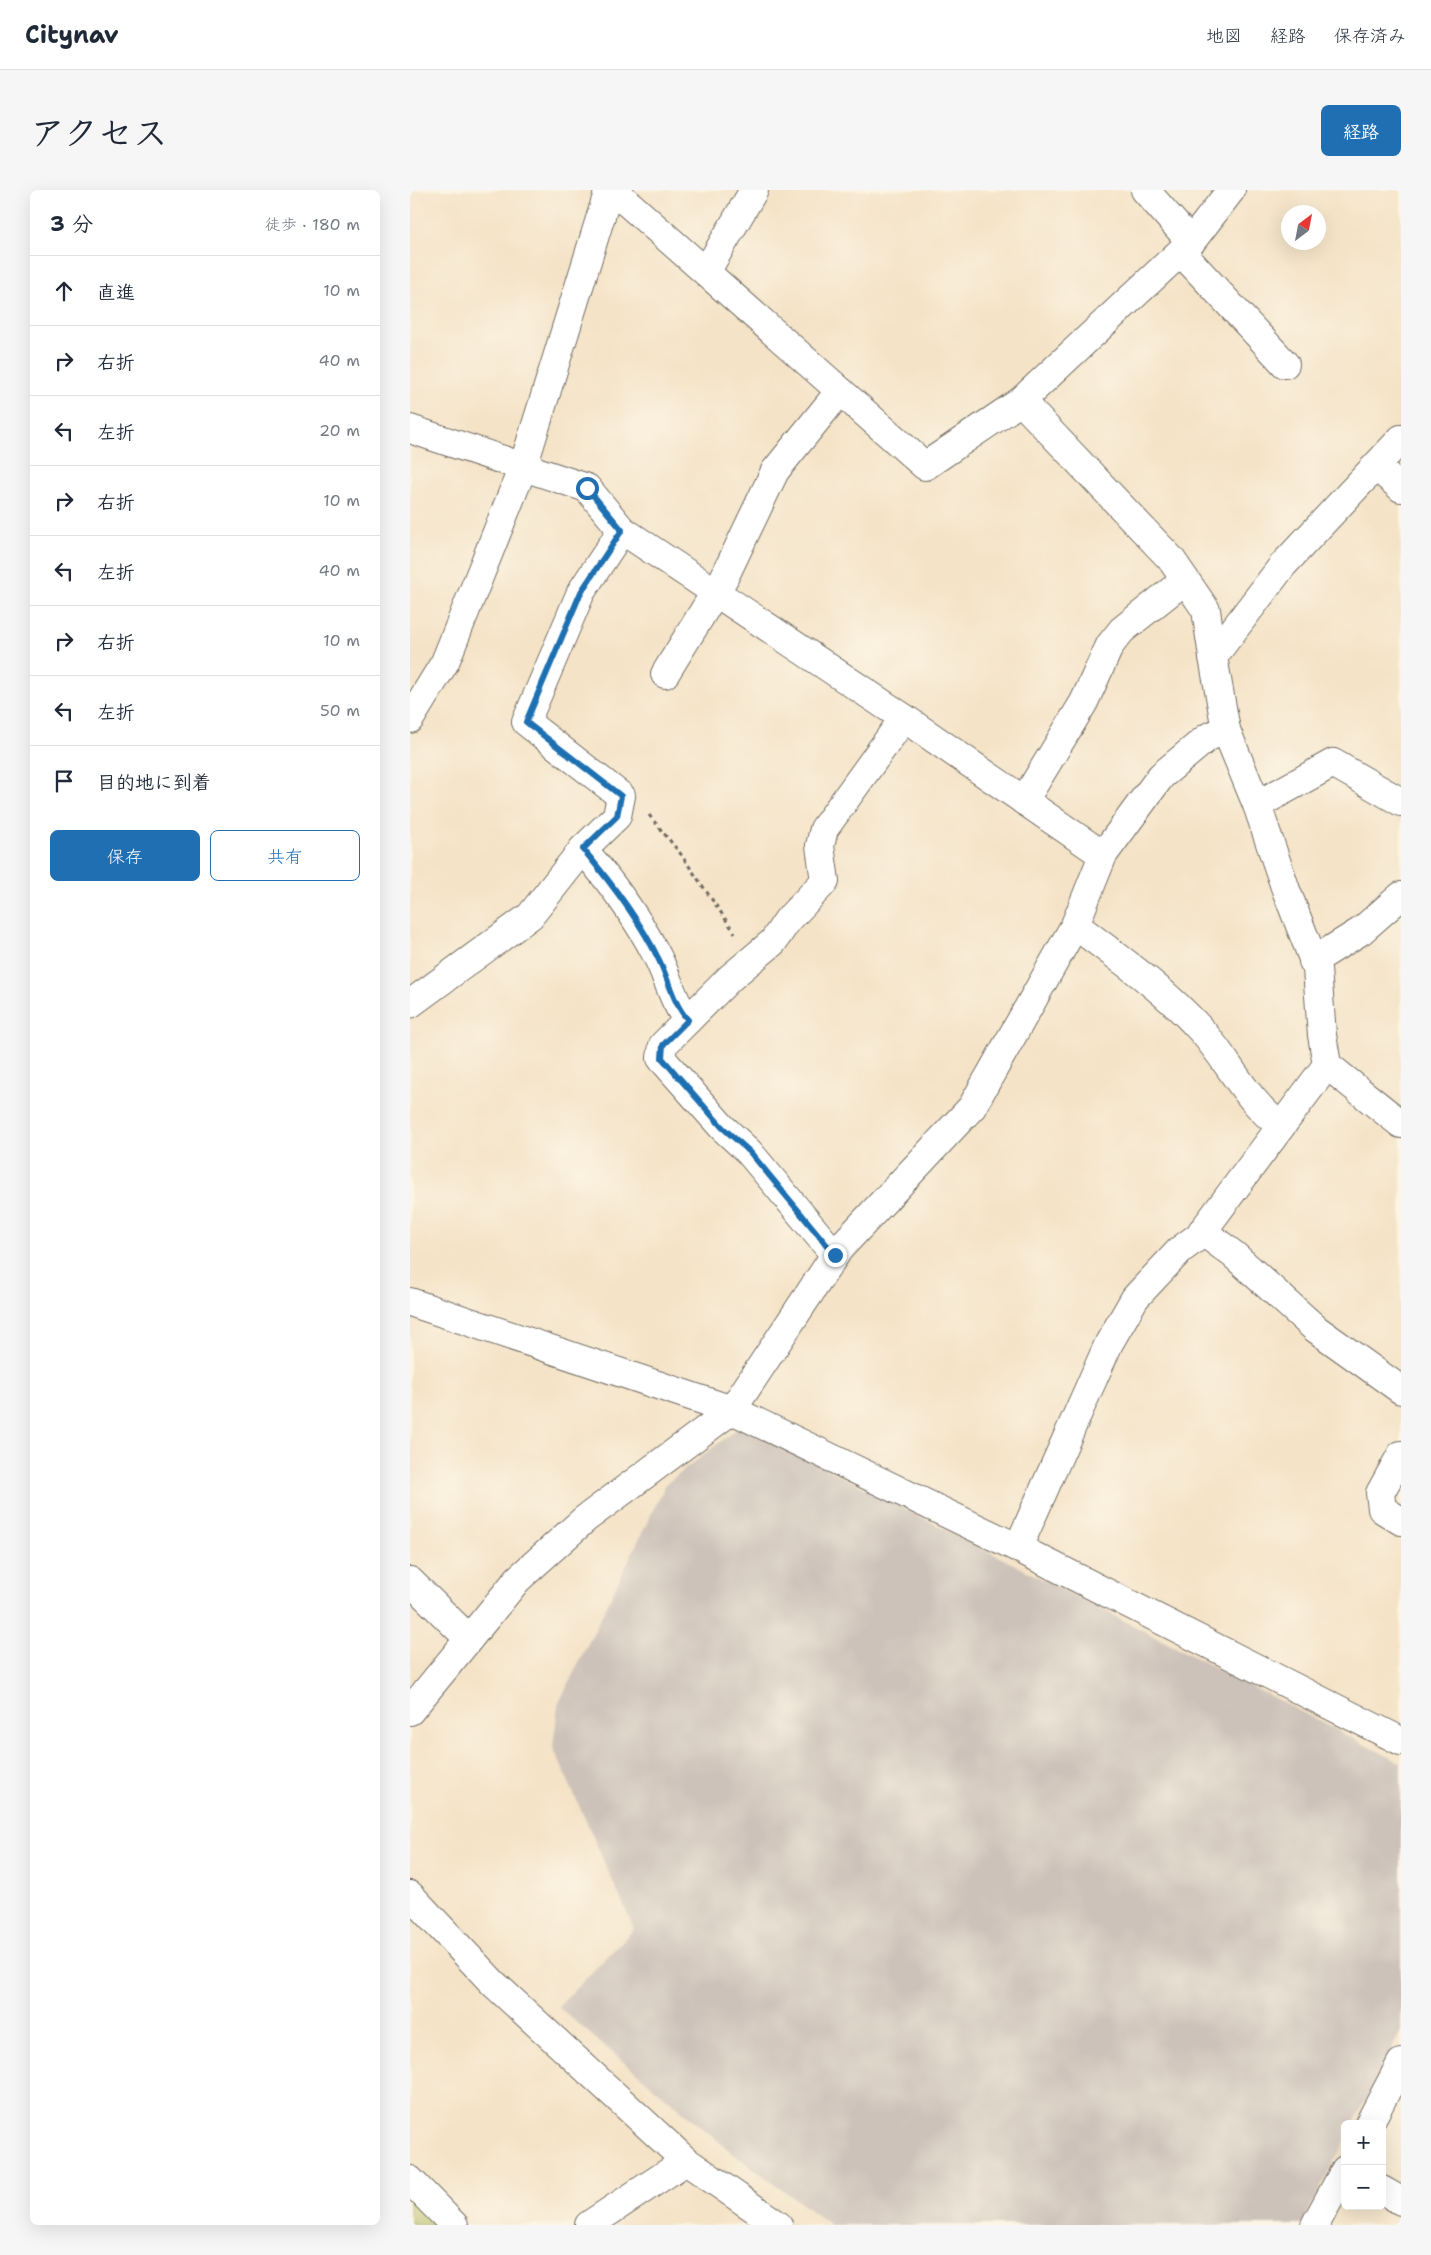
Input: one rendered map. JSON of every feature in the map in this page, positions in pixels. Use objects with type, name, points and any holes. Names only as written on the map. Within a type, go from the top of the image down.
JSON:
[{"type":"street","points":[[410,719],[444,662],[523,467],[609,190]]},
{"type":"street","points":[[613,190],[925,466],[1021,401],[1186,247],[1231,190]]},
{"type":"street","points":[[706,272],[754,190]]},
{"type":"street","points":[[1145,190],[1186,247],[1285,364]]},
{"type":"street","points":[[665,674],[724,578],[775,471],[840,391]]},
{"type":"street","points":[[1021,401],[1171,559],[1206,610],[1226,730],[1257,805],[1316,970],[1322,1035],[1327,1065],[1401,1124]]},
{"type":"street","points":[[410,429],[587,488],[622,530],[904,718],[1102,855]]},
{"type":"street","points":[[1213,658],[1283,565],[1401,440]]},
{"type":"street","points":[[1377,467],[1401,488]]},
{"type":"street","points":[[410,1004],[530,916],[583,849],[617,816],[621,796],[526,722],[581,592],[622,530]]},
{"type":"street","points":[[1024,801],[1084,702],[1110,645],[1122,630],[1185,580]]},
{"type":"street","points":[[835,1255],[750,1152],[722,1127],[662,1058],[663,1045],[730,978],[773,942],[787,921],[825,881],[820,846],[824,828],[904,718]]},
{"type":"street","points":[[410,1711],[518,1579],[585,1519],[732,1410],[839,1249],[972,1107],[1075,925],[1102,855],[1161,776],[1208,737],[1226,730]]},
{"type":"street","points":[[1257,805],[1333,763],[1401,802]]},
{"type":"street","points":[[583,849],[602,872],[654,950],[679,1010],[688,1020]]},
{"type":"street","points":[[1313,961],[1361,931],[1401,896]]},
{"type":"street","points":[[1075,925],[1154,984],[1176,1003],[1202,1030],[1221,1054],[1228,1067],[1267,1115],[1281,1126]]},
{"type":"street","points":[[1018,1548],[1109,1343],[1135,1298],[1180,1250],[1199,1236],[1327,1065]]},
{"type":"street","points":[[1202,1231],[1234,1255],[1316,1329],[1401,1390]]},
{"type":"street","points":[[410,1302],[732,1410],[1018,1548],[1401,1741]]},
{"type":"street","points":[[1401,1455],[1380,1493],[1382,1510],[1401,1521]]},
{"type":"street","points":[[410,1582],[469,1639]]},
{"type":"street","points":[[410,1895],[493,1983],[686,2161],[778,2225]]},
{"type":"street","points":[[1371,2120],[1401,2063]]},
{"type":"street","points":[[589,2225],[686,2161]]},
{"type":"street","points":[[1314,2225],[1341,2177]]},
{"type":"street","points":[[410,2180],[454,2225]]},
{"type":"street","points":[[1386,2192],[1401,2201]]},
{"type":"path","points":[[619,806],[644,809],[680,853],[753,959]]},
{"type":"shaded area","points":[[742,1425],[1401,1763],[1401,2031],[1355,2120],[1341,2120],[1341,2148],[1303,2222],[1298,2225],[831,2225],[735,2155],[558,2007],[634,1929],[553,1747],[558,1705],[666,1484]]},
{"type":"green space","points":[[410,2188],[447,2225],[410,2225]]},
{"type":"route","points":[[587,488],[622,530],[581,592],[526,722],[621,796],[617,816],[583,849],[602,872],[654,950],[679,1010],[688,1020],[663,1045],[662,1058],[722,1127],[750,1152],[835,1255]]}]
